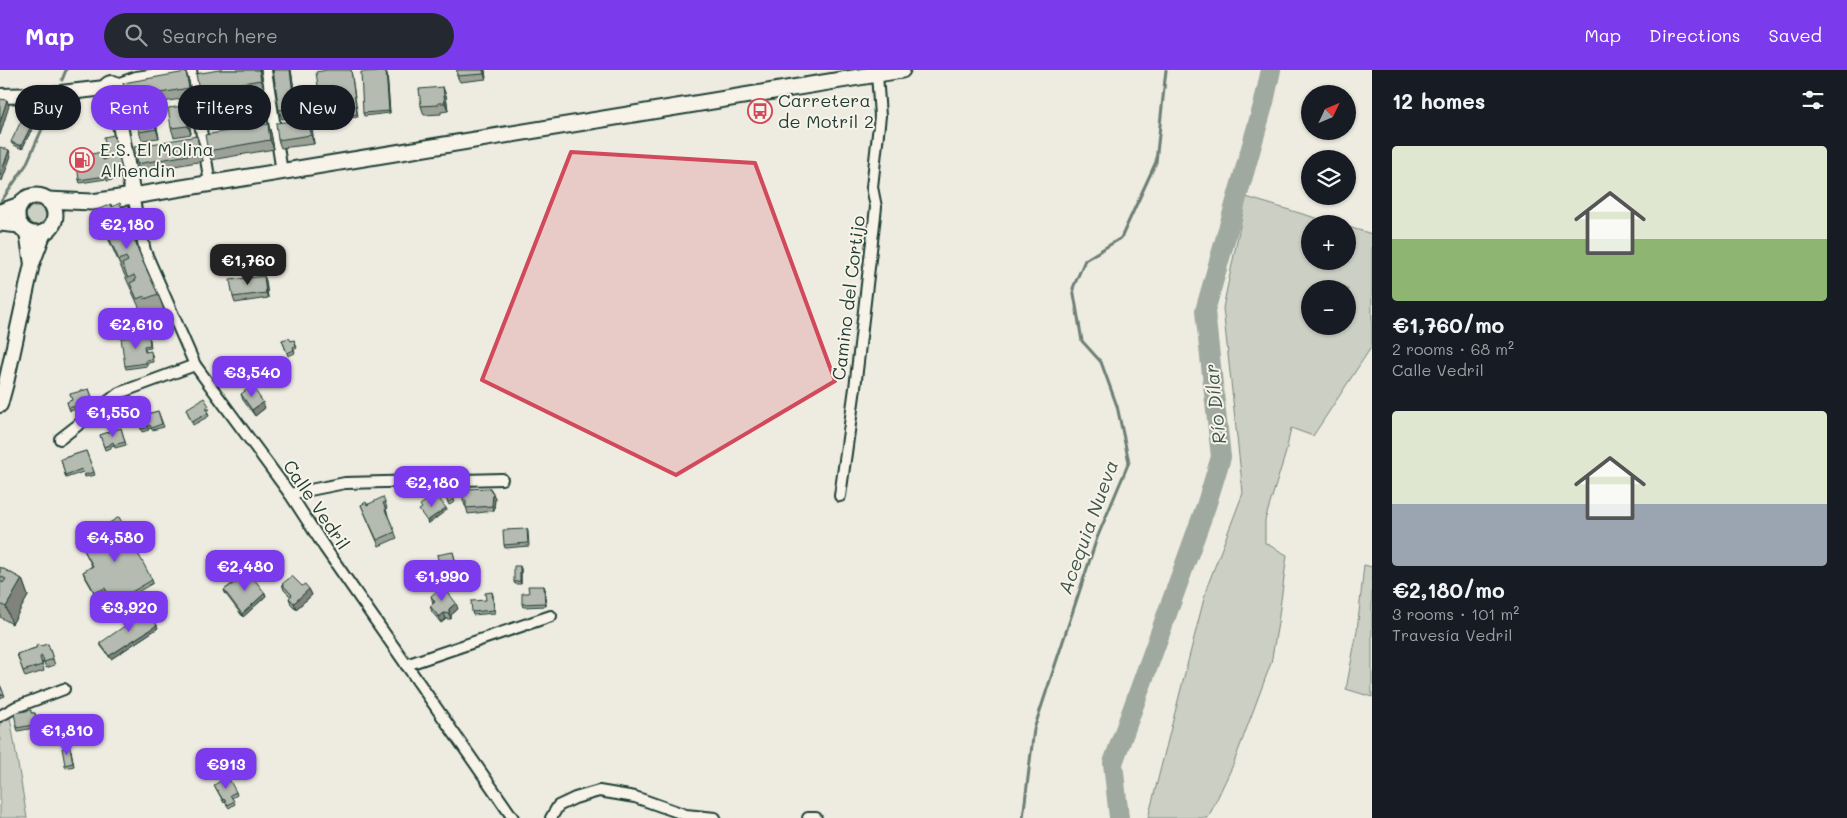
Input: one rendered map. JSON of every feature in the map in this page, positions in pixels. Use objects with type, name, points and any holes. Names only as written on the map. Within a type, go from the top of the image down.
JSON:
[{"type":"main road","points":[[0,212],[20,205],[34,196],[47,200],[92,202],[902,70]]},
{"type":"main road","points":[[0,223],[23,228],[36,234],[44,232],[50,228],[54,220],[54,210],[47,200]]},
{"type":"main road","points":[[54,220],[92,202]]},
{"type":"main road","points":[[20,205],[17,216],[23,228]]},
{"type":"street","points":[[120,85],[136,74],[184,70]]},
{"type":"street","points":[[191,70],[210,183]]},
{"type":"street","points":[[266,70],[282,172]]},
{"type":"street","name":"Camino del Cortijo","points":[[840,496],[855,388],[876,207],[872,187],[880,116],[882,72]]},
{"type":"street","points":[[0,96],[91,92]]},
{"type":"street","points":[[120,130],[133,196]]},
{"type":"street","name":"Calle Vedril","points":[[133,196],[145,251],[195,365],[290,494],[325,548],[513,818]]},
{"type":"street","points":[[23,228],[32,264]]},
{"type":"street","points":[[0,405],[32,264],[44,232]]},
{"type":"street","points":[[60,439],[119,393],[195,365]]},
{"type":"street","points":[[290,494],[345,483],[502,479]]},
{"type":"street","points":[[406,665],[551,616]]},
{"type":"street","points":[[0,716],[16,707],[64,689]]},
{"type":"street","points":[[552,818],[558,806],[575,798],[599,791],[635,798],[686,815],[716,818]]},
{"type":"street","points":[[808,818],[816,818]]},
{"type":"highlighted area","points":[[571,152],[755,163],[835,381],[676,475],[482,380]]},
{"type":"shaded area","points":[[1246,197],[1306,215],[1301,215],[1301,270],[1356,270],[1356,229],[1372,234],[1372,346],[1313,436],[1291,428],[1286,452],[1265,520],[1265,543],[1287,555],[1271,663],[1233,765],[1208,818],[1148,818],[1207,587],[1243,493],[1223,308]]},
{"type":"shaded area","points":[[36,206],[43,209],[46,216],[43,223],[36,226],[29,223],[26,216],[29,209]]},
{"type":"shaded area","points":[[1364,565],[1372,567],[1372,697],[1346,689],[1357,631]]},
{"type":"shaded area","points":[[10,717],[27,818],[0,818],[0,723]]},
{"type":"building","points":[[219,70],[259,70],[261,80],[230,85],[198,85],[196,74]]},
{"type":"building","points":[[273,70],[290,70],[292,85],[281,85],[281,110],[279,110]]},
{"type":"building","points":[[351,70],[353,85],[318,85],[316,72]]},
{"type":"building","points":[[457,70],[483,70],[484,74],[457,76]]},
{"type":"building","points":[[386,71],[389,111],[363,113],[361,72]]},
{"type":"building","points":[[186,72],[188,85],[178,85],[178,90],[168,92],[168,85],[123,85],[123,83]]},
{"type":"building","points":[[443,87],[445,103],[421,106],[419,89]]},
{"type":"building","points":[[0,99],[7,100],[0,122]]},
{"type":"building","points":[[178,107],[178,127],[171,128],[168,108]]},
{"type":"building","points":[[281,122],[281,130],[310,130],[311,135],[278,140],[276,123]]},
{"type":"building","points":[[17,130],[29,130],[21,146],[11,142]]},
{"type":"building","points":[[234,130],[269,130],[270,140],[208,151],[205,135]]},
{"type":"building","points":[[114,135],[123,175],[79,180],[76,157],[102,152],[103,160],[107,159],[104,137]]},
{"type":"building","points":[[197,136],[200,153],[137,164],[134,147]]},
{"type":"building","points":[[0,147],[9,150],[0,176]]},
{"type":"building","points":[[120,203],[143,262],[158,294],[145,299],[144,296],[137,299],[130,283],[136,280],[134,275],[128,278],[122,264],[128,261],[126,257],[119,260],[97,210],[111,204],[112,207]]},
{"type":"building","points":[[264,276],[266,293],[233,297],[230,280]]},
{"type":"building","points":[[149,336],[150,345],[144,346],[145,352],[151,351],[152,359],[146,360],[146,363],[125,366],[121,338]]},
{"type":"building","points":[[289,338],[291,341],[294,340],[296,346],[293,347],[294,350],[287,353],[282,340]]},
{"type":"building","points":[[252,386],[263,402],[252,410],[241,394]]},
{"type":"building","points":[[89,389],[92,397],[85,399],[86,403],[69,408],[67,402],[72,400],[70,394]]},
{"type":"building","points":[[204,398],[209,406],[206,408],[208,413],[192,422],[186,409]]},
{"type":"building","points":[[158,411],[162,424],[151,428],[150,425],[147,426],[148,428],[141,429],[137,417]]},
{"type":"building","points":[[121,428],[125,442],[114,445],[113,442],[104,447],[100,435]]},
{"type":"building","points":[[86,451],[94,472],[84,475],[82,469],[65,475],[61,459]]},
{"type":"building","points":[[490,488],[491,492],[493,492],[492,506],[466,508],[466,500],[463,500],[463,496],[465,496],[464,489]]},
{"type":"building","points":[[450,489],[454,499],[448,502],[443,492]]},
{"type":"building","points":[[433,496],[435,499],[438,497],[446,508],[427,521],[419,510],[422,508],[420,505]]},
{"type":"building","points":[[383,497],[385,510],[395,532],[377,540],[361,505],[366,502],[367,505]]},
{"type":"building","points":[[119,517],[152,580],[113,603],[105,588],[95,593],[83,572],[93,566],[84,550],[97,542],[93,533]]},
{"type":"building","points":[[527,529],[528,543],[504,545],[503,530]]},
{"type":"building","points":[[453,552],[457,568],[441,572],[437,555]]},
{"type":"building","points":[[514,566],[520,566],[520,581],[514,582]]},
{"type":"building","points":[[0,567],[22,579],[6,607],[0,604],[0,581],[3,583],[6,579],[0,576]]},
{"type":"building","points":[[247,570],[265,593],[242,614],[224,590],[237,581],[235,578]]},
{"type":"building","points":[[292,576],[302,586],[305,584],[309,589],[294,603],[289,598],[292,595],[282,584]]},
{"type":"building","points":[[443,586],[456,603],[449,609],[449,614],[444,613],[439,617],[430,606],[435,602],[431,596]]},
{"type":"building","points":[[528,586],[544,586],[545,603],[522,604],[522,593],[529,593]]},
{"type":"building","points":[[492,592],[494,610],[472,612],[471,601],[486,600],[485,593]]},
{"type":"building","points":[[148,610],[157,625],[109,656],[100,643]]},
{"type":"building","points":[[37,644],[40,646],[48,644],[53,659],[44,662],[42,656],[40,657],[42,665],[23,671],[17,654],[36,648]]},
{"type":"building","points":[[0,685],[4,694],[0,695]]},
{"type":"building","points":[[31,710],[31,713],[35,713],[36,721],[33,722],[33,725],[17,728],[14,713]]},
{"type":"building","points":[[70,747],[73,763],[65,765],[62,748]]},
{"type":"building","points":[[228,777],[236,792],[230,795],[234,801],[228,805],[214,785]]},
{"type":"waterway","points":[[62,80],[66,70]]},
{"type":"waterway","name":"Acequia Nueva","points":[[1023,818],[1034,729],[1097,538],[1129,462],[1117,406],[1101,362],[1082,341],[1073,288],[1085,260],[1121,238],[1156,162],[1166,70]]},
{"type":"waterway","name":"Río Dílar","points":[[1119,818],[1113,763],[1206,506],[1221,457],[1205,311],[1264,102],[1271,70]]},
{"type":"waterway","points":[[0,203],[26,165],[42,130]]},
{"type":"place","name":"Carretera de Motril 2","points":[[760,111]]},
{"type":"place","name":"E.S. El Molina Alhendin","points":[[82,160]]}]
